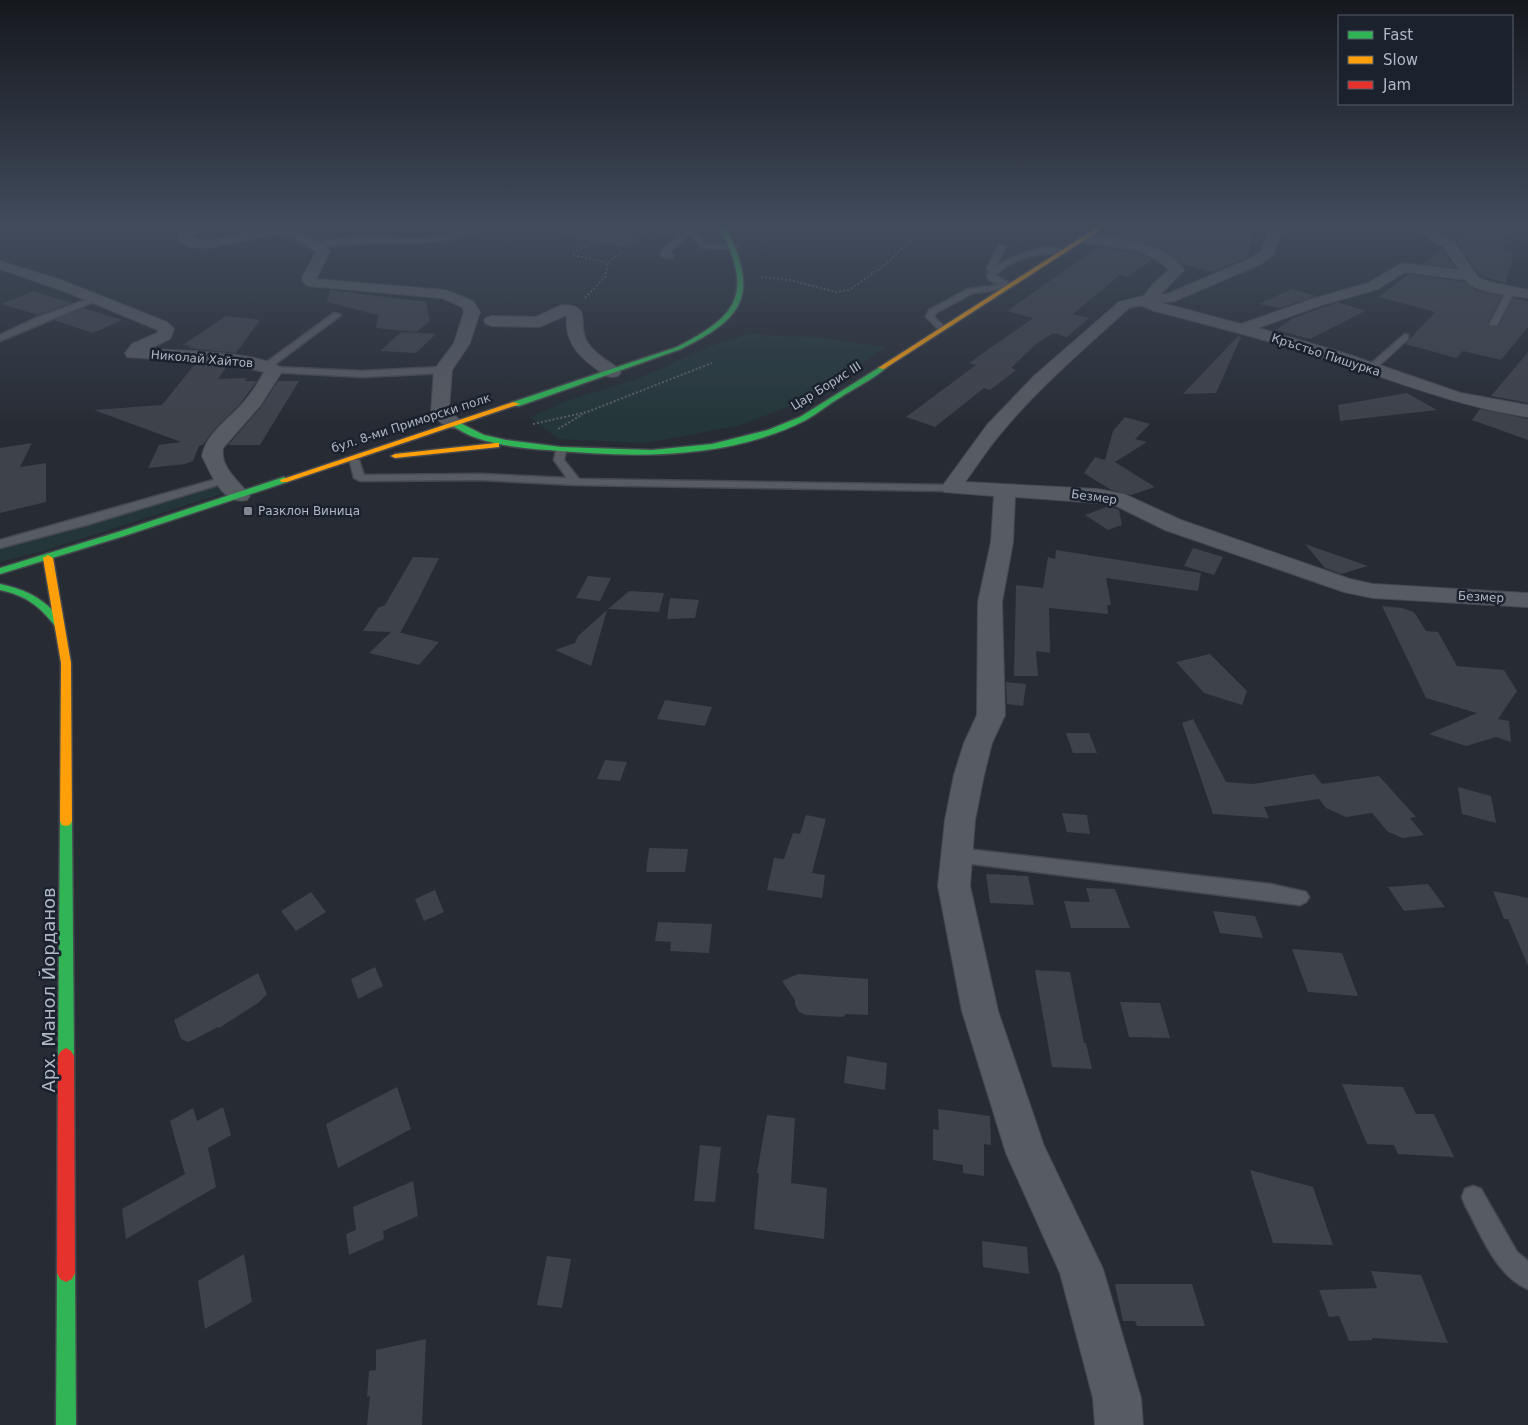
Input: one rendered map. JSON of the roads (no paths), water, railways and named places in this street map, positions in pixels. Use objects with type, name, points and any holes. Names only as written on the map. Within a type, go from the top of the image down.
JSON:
[{"type":"street","name":"Николай Хайтов","points":[[80,292],[99,298],[166,329],[164,336],[138,348],[133,353],[248,362],[271,368],[254,402],[224,433],[213,448],[212,456],[224,480],[240,496]]},
{"type":"street","points":[[414,292],[444,294],[468,304],[472,312],[462,343],[443,370],[440,412],[455,424]]},
{"type":"street","name":"бул. 8-ми Приморски полк","points":[[0,571],[48,558],[240,496],[322,466],[474,418],[612,372],[674,349],[708,332],[724,320],[736,306],[740,292]]},
{"type":"street","name":"Цар Борис III","points":[[474,418],[524,446],[561,451],[659,454],[747,440],[800,420],[999,292]]},
{"type":"street","points":[[1150,299],[1154,292]]},
{"type":"street","points":[[952,488],[993,430],[1066,355],[1124,305],[1150,299],[1170,298],[1185,292]]},
{"type":"street","points":[[1244,328],[1318,302],[1359,292]]},
{"type":"street","points":[[1514,292],[1528,294]]},
{"type":"street","name":"Кръстьо Пишурка","points":[[1150,299],[1151,304],[1159,308],[1244,328],[1457,398],[1494,407],[1528,411]]},
{"type":"street","points":[[492,320],[538,322],[562,310],[572,310],[575,313],[573,325],[577,339],[584,352],[612,372]]},
{"type":"street","points":[[512,417],[530,399]]},
{"type":"street","name":"Цар Борис III","points":[[455,424],[473,434],[509,439]]},
{"type":"street","points":[[322,466],[446,450],[509,439]]},
{"type":"street","name":"Безмер","points":[[952,488],[1097,494],[1117,498],[1173,525],[1344,585],[1373,591],[1528,600]]},
{"type":"street","points":[[1005,490],[1002,542],[990,602],[991,716],[978,743],[969,775],[960,820],[954,886],[980,1011],[1026,1153],[1081,1269],[1117,1398],[1119,1425]]},
{"type":"street","points":[[92,555],[147,526]]},
{"type":"street","name":"Арх. Манол Йорданов","points":[[48,558],[66,663],[66,1425]]},
{"type":"street","points":[[56,609],[64,578]]},
{"type":"street","points":[[0,586],[34,596],[45,604],[59,624]]},
{"type":"lane","points":[[942,328],[930,316],[932,312],[968,292]]},
{"type":"lane","points":[[1494,323],[1511,292]]},
{"type":"lane","points":[[0,338],[39,320],[99,298]]},
{"type":"lane","points":[[271,368],[337,315]]},
{"type":"lane","points":[[1370,369],[1405,337]]},
{"type":"lane","points":[[271,368],[362,374],[443,370]]},
{"type":"lane","points":[[561,451],[559,460],[576,482]]},
{"type":"lane","points":[[355,462],[360,478],[480,477],[576,482],[952,488]]},
{"type":"lane","points":[[0,544],[224,480]]},
{"type":"lane","points":[[957,855],[1270,892],[1300,898]]},
{"type":"lane","points":[[1473,1197],[1509,1260],[1528,1277]]},
{"type":"place","name":"Разклон Виница","points":[[248,511]]}]
